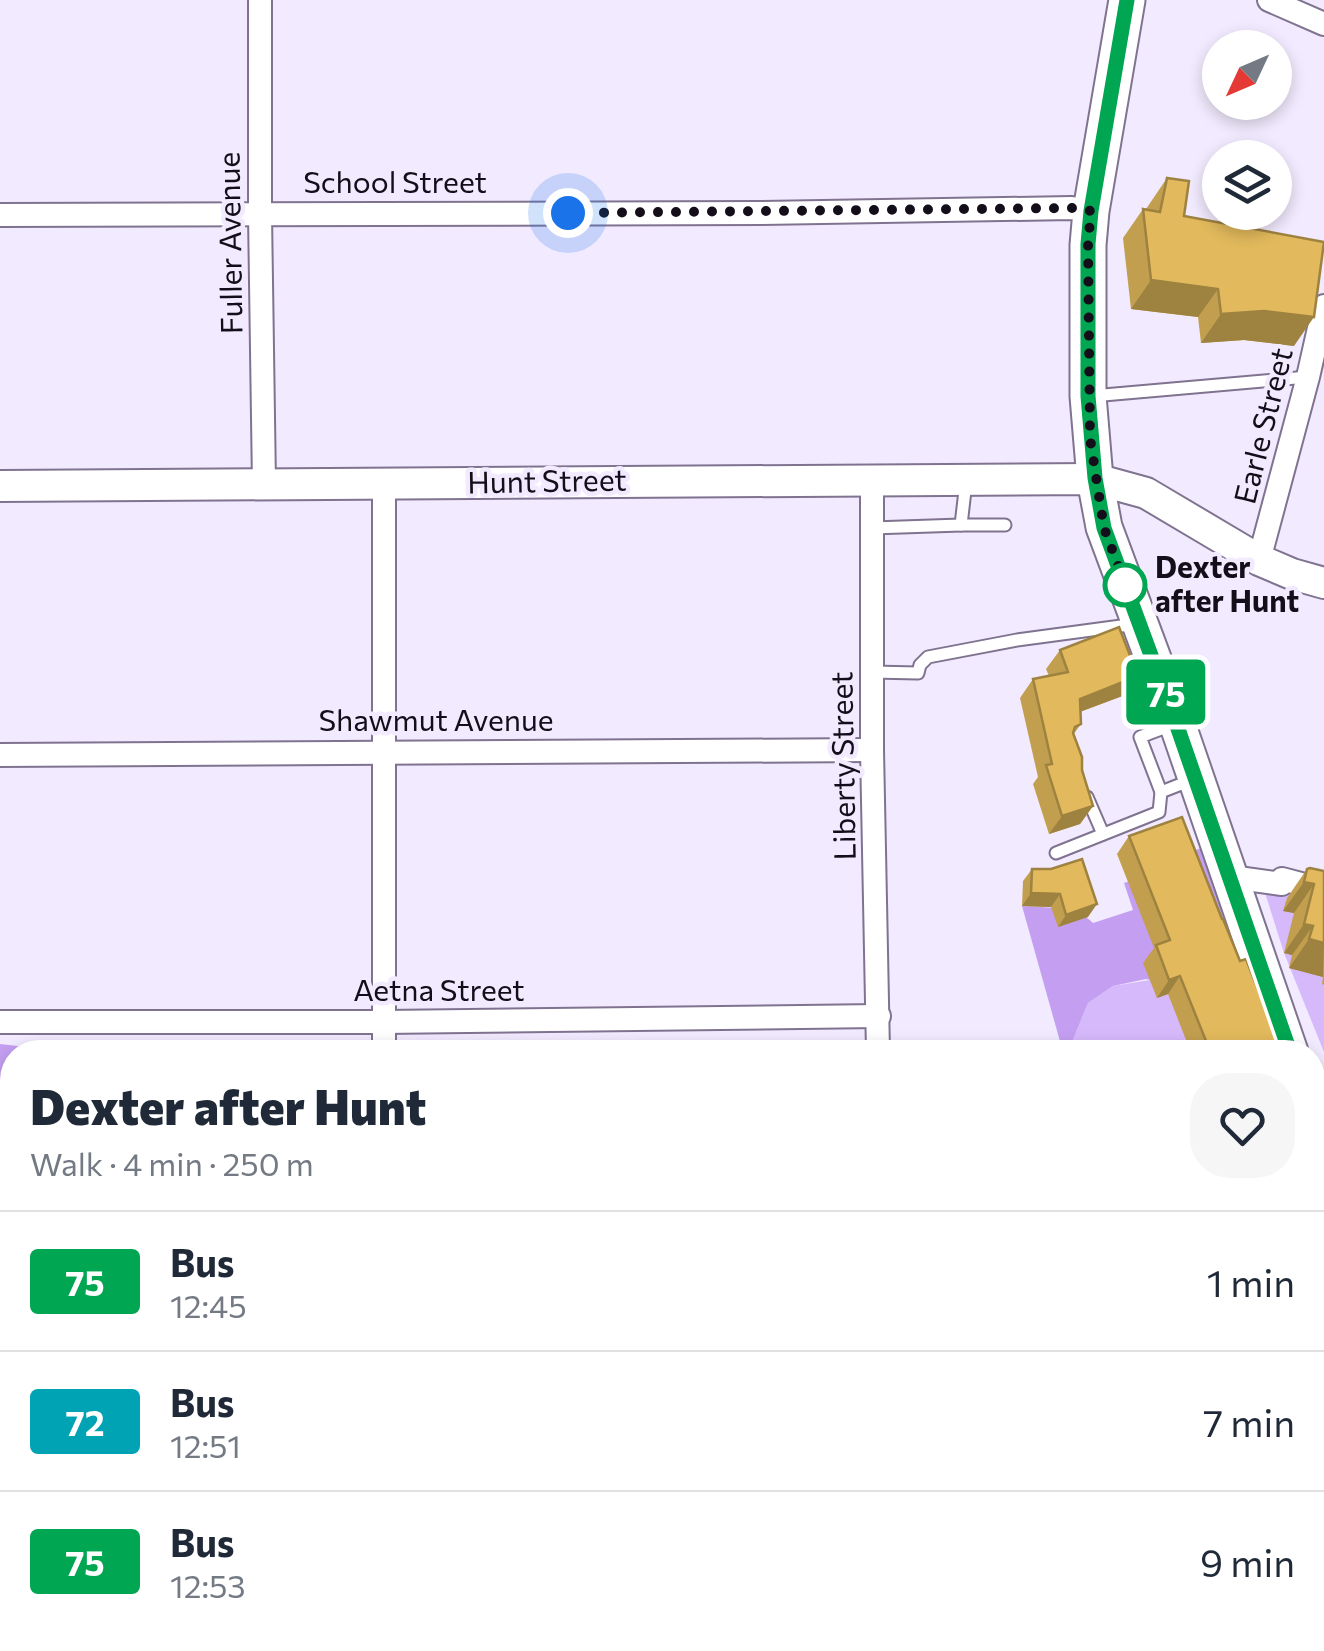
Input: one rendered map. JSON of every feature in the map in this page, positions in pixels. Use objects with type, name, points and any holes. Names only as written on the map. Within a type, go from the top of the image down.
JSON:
[{"type":"main road","points":[[1127,0],[1088,244],[1088,396],[1095,478],[1104,528],[1286,1040]]},
{"type":"main road","name":"Hunt Street","points":[[0,486],[1095,478],[1146,493],[1259,560],[1324,583]]},
{"type":"street","name":"Fuller Avenue","points":[[260,0],[264,486]]},
{"type":"street","points":[[1269,0],[1324,24]]},
{"type":"street","name":"School Street","points":[[0,214],[762,213],[1072,208],[1091,211]]},
{"type":"street","name":"Earle Street","points":[[1259,560],[1324,306]]},
{"type":"street","name":"Liberty Street","points":[[872,479],[872,750],[878,1040]]},
{"type":"street","points":[[384,484],[384,1040]]},
{"type":"street","name":"Shawmut Avenue","points":[[0,755],[872,750]]},
{"type":"street","points":[[1231,877],[1282,884],[1282,879],[1324,890]]},
{"type":"street","name":"Aetna Street","points":[[0,1022],[879,1016]]},
{"type":"lane","points":[[1088,396],[1308,377]]},
{"type":"lane","points":[[961,526],[966,478]]},
{"type":"lane","points":[[872,528],[1005,525]]},
{"type":"lane","points":[[872,672],[918,673],[928,657],[1016,640],[1140,624]]},
{"type":"lane","points":[[1056,853],[1159,812],[1161,792],[1140,737],[1176,723]]},
{"type":"lane","points":[[1161,792],[1196,778]]},
{"type":"lane","points":[[1082,785],[1103,834]]},
{"type":"shaded area","points":[[1202,848],[1242,965],[1157,998],[1151,980],[1113,986],[1088,1003],[1073,1040],[1060,1040],[1022,906],[1070,911],[1093,923],[1133,910],[1124,883],[1179,864],[1176,856]]},
{"type":"shaded area","points":[[1261,880],[1324,892],[1324,1040],[1319,1040],[1284,953]]},
{"type":"shaded area","points":[[1242,965],[1270,1040],[1073,1040],[1088,1003],[1113,986]]},
{"type":"building","points":[[1167,178],[1189,181],[1184,216],[1202,219],[1202,230],[1259,230],[1324,242],[1314,317],[1264,311],[1221,314],[1218,289],[1151,280],[1143,209],[1160,212]]},
{"type":"building","points":[[1119,627],[1138,676],[1080,699],[1081,724],[1073,733],[1093,806],[1062,816],[1046,765],[1052,764],[1033,679],[1068,672],[1060,650]]},
{"type":"building","points":[[1182,817],[1240,961],[1246,959],[1276,1040],[1206,1040],[1180,976],[1169,980],[1156,945],[1170,940],[1129,836]]},
{"type":"building","points":[[1082,859],[1097,904],[1066,915],[1060,894],[1031,893],[1032,869],[1051,869]]},
{"type":"building","points":[[1310,868],[1324,871],[1324,943],[1309,939],[1313,926],[1304,924],[1314,884],[1304,882]]},
{"type":"bus line","name":"75","points":[[1127,0],[1088,244],[1088,396],[1095,478],[1104,528],[1286,1040]]},
{"type":"place","name":"Dexter after Hunt","points":[[1125,585]]},
{"type":"route","points":[[568,213],[1072,208],[1091,211],[1090,438],[1104,528],[1128,592],[1125,585]]}]
